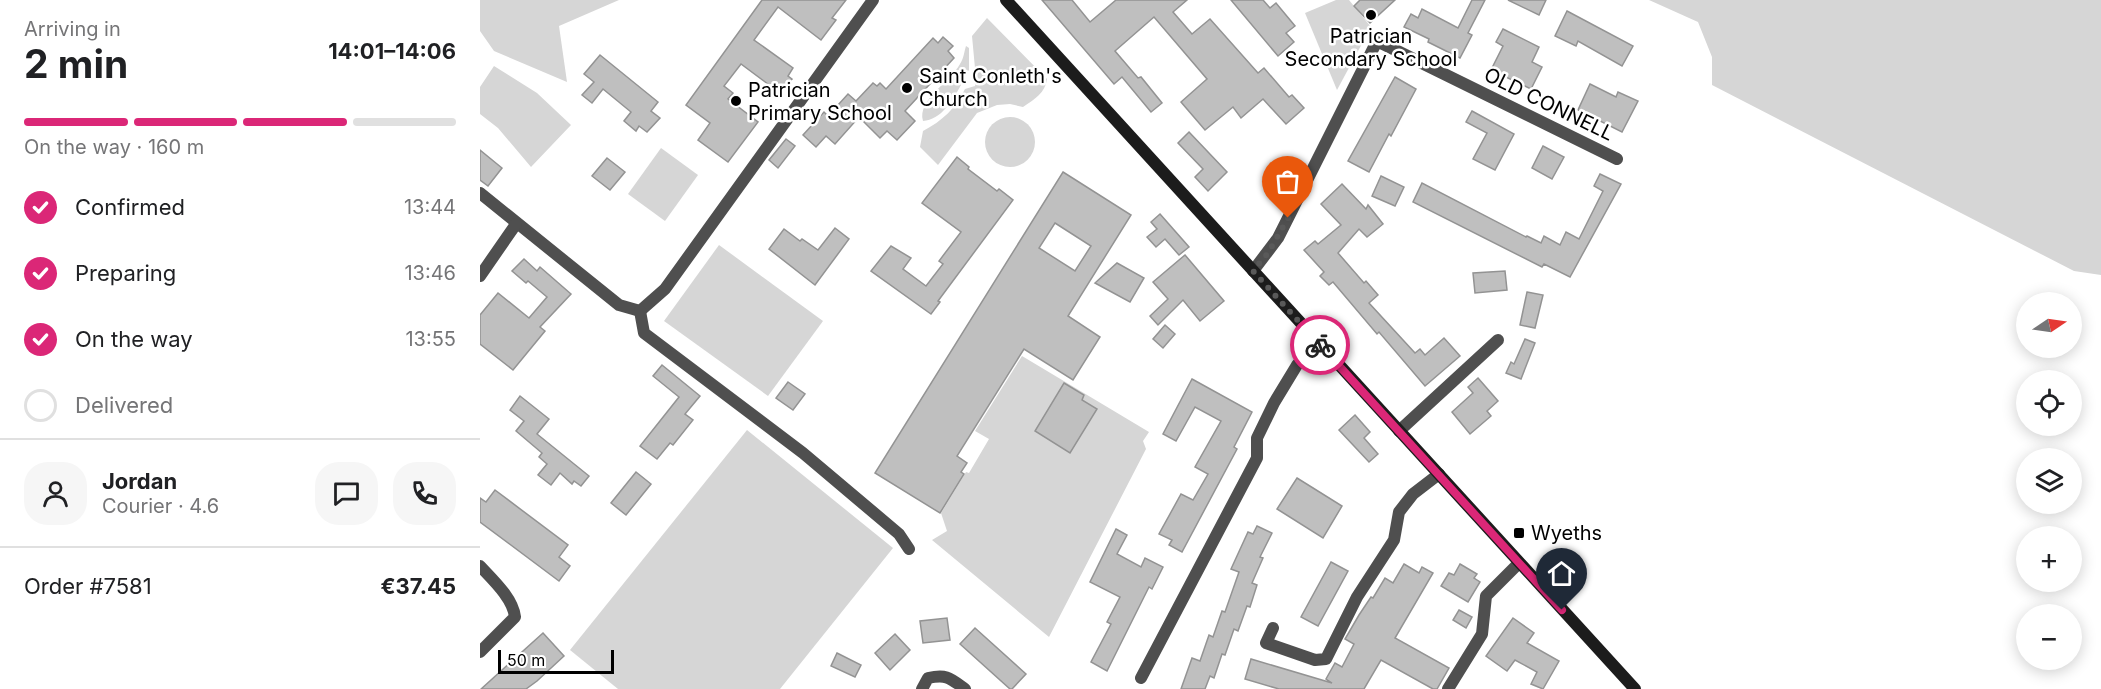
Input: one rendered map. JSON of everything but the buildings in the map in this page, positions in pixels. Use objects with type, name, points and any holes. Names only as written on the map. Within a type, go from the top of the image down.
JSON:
[{"type":"main road","points":[[1006,0],[1635,689]]},
{"type":"street","points":[[640,311],[665,289],[873,0]]},
{"type":"street","name":"OLD CONNELL","points":[[1253,271],[1278,238],[1377,41],[1617,159]]},
{"type":"street","points":[[480,192],[516,224],[619,305],[640,311]]},
{"type":"street","points":[[480,276],[516,224]]},
{"type":"street","points":[[640,311],[644,333],[803,453],[899,534],[909,549]]},
{"type":"street","points":[[1399,431],[1497,340]]},
{"type":"street","points":[[1141,678],[1257,458],[1257,438],[1274,403],[1297,364],[1317,341]]},
{"type":"street","points":[[1273,628],[1266,644],[1315,660],[1326,659],[1357,597],[1394,540],[1399,512],[1413,494],[1439,474]]},
{"type":"street","points":[[1448,689],[1482,634],[1486,596],[1520,563]]},
{"type":"street","points":[[480,566],[505,596],[514,610],[515,617],[480,652]]},
{"type":"street","points":[[922,689],[928,678],[939,676],[949,677],[965,689]]},
{"type":"shaded area","points":[[480,0],[619,0],[559,26],[567,82],[494,51],[480,31]]},
{"type":"shaded area","points":[[1336,0],[1349,0],[1371,27],[1337,90],[1305,13]]},
{"type":"shaded area","points":[[1649,0],[2101,0],[2101,275],[2074,271],[1712,85],[1712,57],[1698,22]]},
{"type":"shaded area","points":[[987,18],[1047,79],[1046,84],[1039,95],[1023,107],[1010,104],[997,105],[977,113],[938,165],[920,147],[923,131],[948,113],[965,89],[975,86],[972,36]]},
{"type":"shaded area","points":[[966,46],[969,48],[969,70],[959,80],[961,85],[958,91],[941,113],[923,121],[922,113],[929,98],[960,64]]},
{"type":"shaded area","points":[[494,66],[537,93],[571,125],[531,167],[498,128],[480,114],[480,87]]},
{"type":"shaded area","points":[[1010,117],[1024,121],[1031,128],[1035,142],[1031,156],[1024,163],[1010,167],[996,163],[989,156],[985,142],[989,128],[996,121]]},
{"type":"shaded area","points":[[661,148],[698,175],[665,221],[628,194]]},
{"type":"shaded area","points":[[719,245],[823,321],[768,396],[664,321]]},
{"type":"shaded area","points":[[1022,356],[1149,432],[1143,441],[1146,449],[1049,637],[932,540],[947,531],[941,513],[989,439],[975,431]]},
{"type":"shaded area","points":[[747,430],[893,548],[780,689],[618,689],[570,650]]},
{"type":"way so far","points":[[1288,218],[1278,238],[1253,271],[1320,345]]},
{"type":"place","name":"Patrician Secondary School","points":[[1371,15]]},
{"type":"place","name":"Saint Conleth's Church","points":[[907,88]]},
{"type":"place","name":"Patrician Primary School","points":[[736,101]]},
{"type":"place","name":"Wyeths","points":[[1519,533]]},
{"type":"route","points":[[1320,345],[1562,610]]}]
